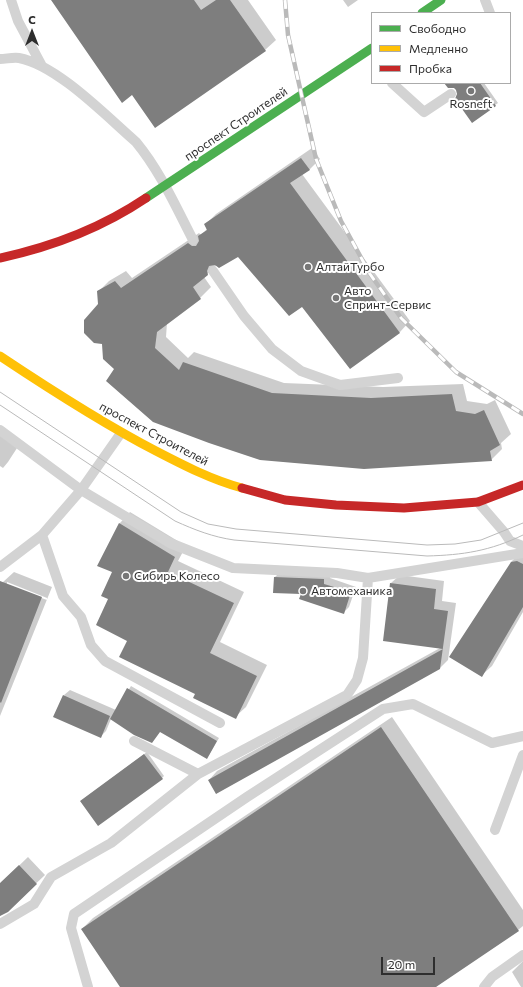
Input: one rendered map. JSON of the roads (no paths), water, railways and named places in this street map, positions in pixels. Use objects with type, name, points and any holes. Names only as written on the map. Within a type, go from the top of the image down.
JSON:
[{"type":"main road","points":[[423,12],[441,0]]},
{"type":"main road","name":"проспект Строителей","points":[[0,258],[16,255],[95,227],[133,207],[364,58],[371,49]]},
{"type":"main road","name":"проспект Строителей","points":[[1,360],[121,433],[177,462],[228,484],[285,500],[336,506],[404,508],[478,502],[523,485]]},
{"type":"lane","points":[[11,0],[18,22],[42,66]]},
{"type":"lane","points":[[485,0],[490,12]]},
{"type":"lane","points":[[0,59],[18,58],[42,66],[71,86],[136,142],[165,186],[193,240]]},
{"type":"lane","points":[[393,84],[424,112],[452,94]]},
{"type":"lane","points":[[213,271],[244,316],[272,349],[301,371],[340,385],[398,378]]},
{"type":"lane","points":[[0,430],[81,490],[170,543],[233,568],[337,573],[368,578],[523,553]]},
{"type":"lane","points":[[0,567],[42,535],[81,490],[121,433]]},
{"type":"lane","points":[[478,502],[510,541],[523,546]]},
{"type":"lane","points":[[42,535],[63,596],[81,617],[91,645],[105,661],[220,723]]},
{"type":"lane","points":[[0,924],[34,904],[51,876],[111,843],[198,774],[347,695],[357,680],[363,658],[368,578]]},
{"type":"lane","points":[[88,987],[71,928],[74,914],[247,797],[383,709],[413,704],[492,743],[523,736]]},
{"type":"lane","points":[[134,741],[198,774]]},
{"type":"lane","points":[[495,830],[523,755]]},
{"type":"lane","points":[[484,987],[492,977],[523,954]]},
{"type":"tram line","points":[[0,392],[181,512],[208,524],[236,529],[427,545],[455,544],[481,540],[523,523]]},
{"type":"tram line","points":[[0,405],[175,521],[219,537],[234,540],[427,556],[453,555],[476,551],[499,545],[523,535]]},
{"type":"railway","points":[[285,0],[288,35],[316,159],[341,221],[370,274],[401,318],[456,372],[523,414]]},
{"type":"place","name":"Rosneft","points":[[471,91]]},
{"type":"place","name":"АлтайТурбо","points":[[308,267]]},
{"type":"place","name":"Авто Спринт-Сервис","points":[[336,298]]},
{"type":"place","name":"Сибирь Колесо","points":[[126,576]]},
{"type":"place","name":"Автомеханика","points":[[303,591]]}]
